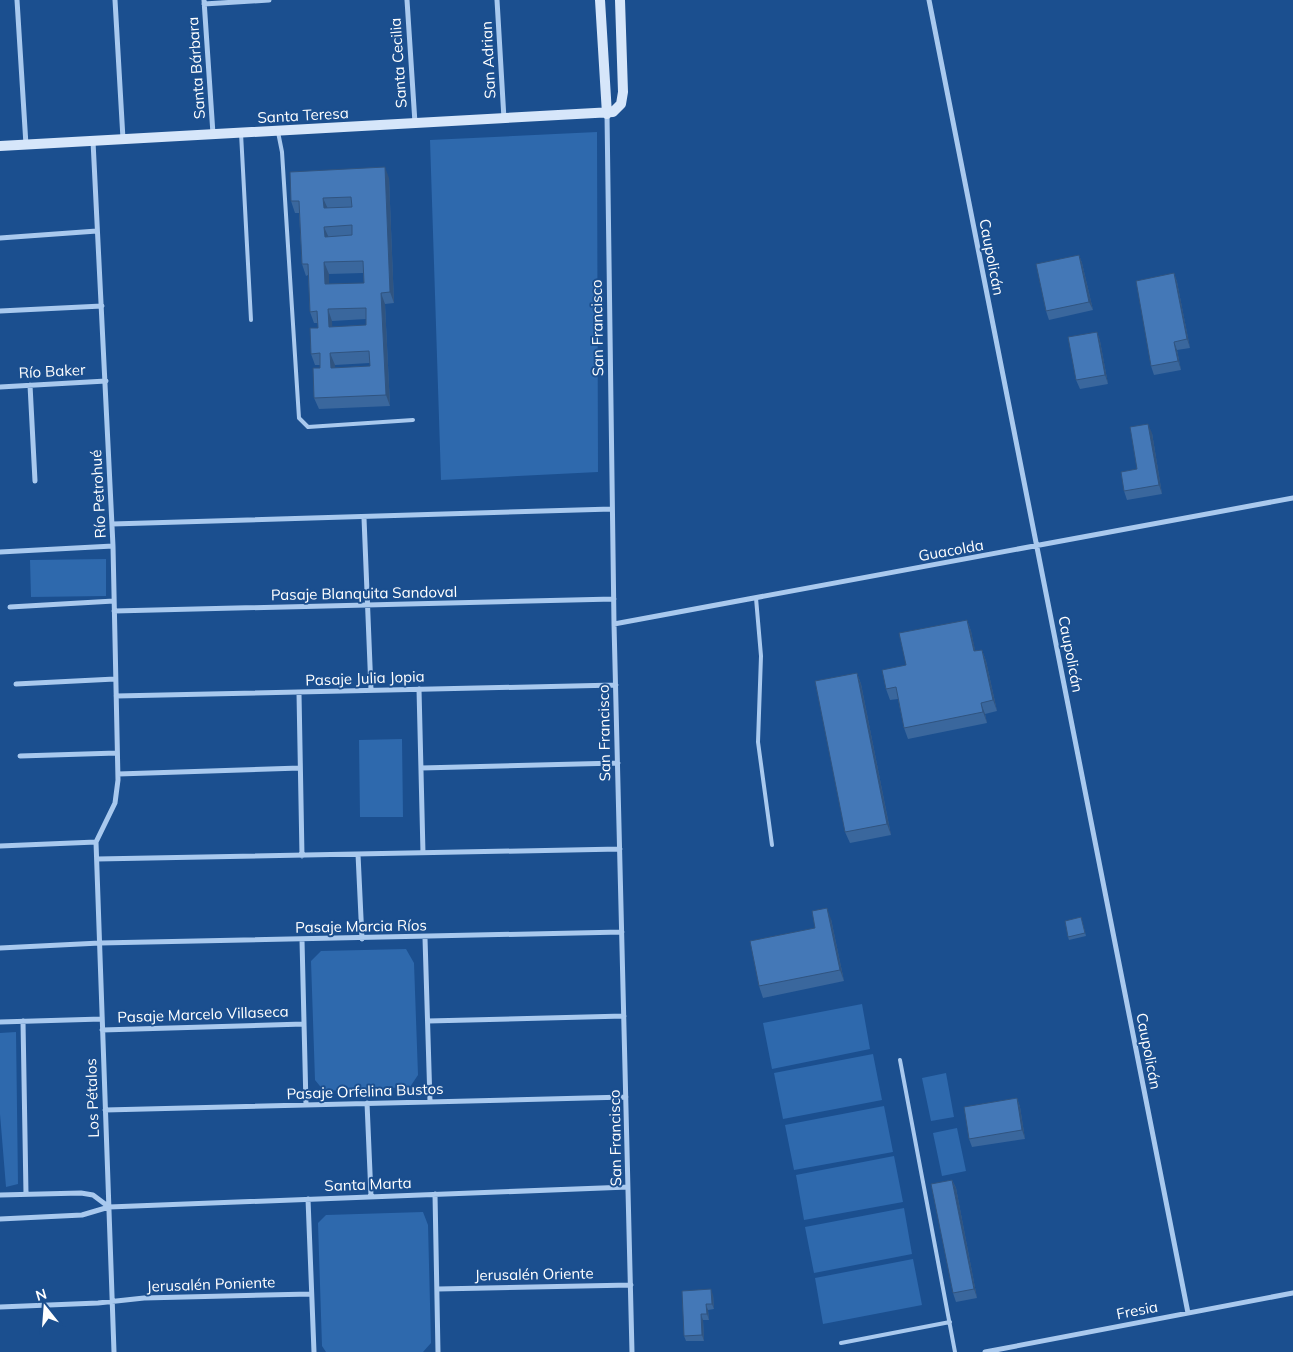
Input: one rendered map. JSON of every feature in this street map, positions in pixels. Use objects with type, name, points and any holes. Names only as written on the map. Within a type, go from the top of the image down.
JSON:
[{"type":"street","points":[[17,0],[26,144]]},
{"type":"street","points":[[115,0],[123,139]]},
{"type":"street","points":[[204,2],[269,0]]},
{"type":"street","name":"Santa Cecilia","points":[[407,0],[415,124]]},
{"type":"street","name":"San Adrian","points":[[497,0],[504,119]]},
{"type":"street","points":[[600,0],[607,114],[618,109],[623,99],[620,0]]},
{"type":"street","name":"Caupolicán","points":[[929,0],[1188,1313]]},
{"type":"street","name":"Santa Bárbara","points":[[204,2],[213,135]]},
{"type":"street","name":"Santa Teresa","points":[[0,146],[607,114]]},
{"type":"street","name":"San Francisco","points":[[607,114],[614,624],[632,1352]]},
{"type":"street","name":"Río Petrohué","points":[[92,141],[106,381],[113,546],[118,774],[115,803],[96,842]]},
{"type":"street","points":[[0,238],[98,231]]},
{"type":"street","points":[[0,311],[102,306]]},
{"type":"street","name":"Río Baker","points":[[0,387],[106,381]]},
{"type":"street","points":[[30,385],[35,481]]},
{"type":"street","name":"Guacolda","points":[[614,624],[1293,498]]},
{"type":"street","points":[[112,524],[364,518],[612,509]]},
{"type":"street","points":[[364,518],[371,690]]},
{"type":"street","points":[[0,552],[113,546]]},
{"type":"street","name":"Pasaje Blanquita Sandoval","points":[[114,611],[614,599]]},
{"type":"street","points":[[10,606],[114,601]]},
{"type":"street","points":[[16,684],[115,679]]},
{"type":"street","name":"Pasaje Julia Jopia","points":[[116,696],[616,684]]},
{"type":"street","points":[[419,689],[423,853]]},
{"type":"street","points":[[299,693],[302,856]]},
{"type":"street","points":[[20,756],[117,753]]},
{"type":"street","points":[[421,768],[618,763]]},
{"type":"street","points":[[118,774],[300,768]]},
{"type":"street","points":[[0,846],[96,842]]},
{"type":"street","name":"Los Pétalos","points":[[96,842],[114,1352]]},
{"type":"street","points":[[97,860],[620,849]]},
{"type":"street","points":[[358,854],[362,939]]},
{"type":"street","name":"Pasaje Marcia Ríos","points":[[0,948],[622,932]]},
{"type":"street","points":[[425,938],[430,1102]]},
{"type":"street","points":[[302,940],[306,1105]]},
{"type":"street","points":[[428,1021],[624,1016]]},
{"type":"street","points":[[0,1022],[102,1019]]},
{"type":"street","points":[[23,1021],[26,1194]]},
{"type":"street","name":"Pasaje Marcelo Villaseca","points":[[102,1030],[304,1024]]},
{"type":"street","name":"Pasaje Orfelina Bustos","points":[[105,1110],[626,1097]]},
{"type":"street","points":[[367,1103],[371,1196]]},
{"type":"street","name":"Santa Marta","points":[[0,1219],[82,1215],[109,1207],[628,1187]]},
{"type":"street","points":[[435,1194],[438,1352]]},
{"type":"street","points":[[0,1195],[93,1195],[109,1207]]},
{"type":"street","points":[[308,1199],[314,1352]]},
{"type":"street","name":"Jerusalén Oriente","points":[[438,1289],[631,1284]]},
{"type":"street","name":"Fresia","points":[[986,1352],[1293,1293]]},
{"type":"street","name":"Jerusalén Poniente","points":[[0,1307],[113,1302],[144,1298],[311,1294]]},
{"type":"lane","points":[[278,131],[282,152],[299,418],[308,427],[413,420]]},
{"type":"lane","points":[[241,133],[252,320]]},
{"type":"lane","points":[[756,598],[761,656],[758,742],[772,845]]},
{"type":"lane","points":[[900,1060],[955,1352]]},
{"type":"lane","points":[[841,1343],[950,1322]]},
{"type":"shaded area","points":[[597,132],[598,472],[441,480],[430,140]]},
{"type":"shaded area","points":[[106,559],[106,596],[31,597],[30,560]]},
{"type":"shaded area","points":[[402,739],[403,817],[360,817],[359,740]]},
{"type":"shaded area","points":[[406,949],[414,963],[418,1075],[410,1087],[324,1091],[315,1080],[311,961],[321,951]]},
{"type":"shaded area","points":[[862,1004],[870,1049],[772,1069],[763,1023]]},
{"type":"shaded area","points":[[16,1032],[18,1184],[6,1187],[0,1114],[0,1033]]},
{"type":"shaded area","points":[[873,1054],[882,1100],[783,1119],[774,1073]]},
{"type":"shaded area","points":[[946,1073],[954,1117],[931,1121],[922,1078]]},
{"type":"shaded area","points":[[884,1106],[893,1152],[794,1170],[785,1125]]},
{"type":"shaded area","points":[[957,1128],[966,1171],[942,1176],[933,1133]]},
{"type":"shaded area","points":[[894,1156],[903,1202],[804,1220],[796,1175]]},
{"type":"shaded area","points":[[904,1208],[912,1254],[814,1273],[805,1227]]},
{"type":"shaded area","points":[[423,1212],[428,1225],[431,1343],[423,1352],[326,1352],[322,1346],[318,1223],[326,1215]]},
{"type":"shaded area","points":[[913,1259],[922,1305],[823,1324],[815,1278]]},
{"type":"building","points":[[385,167],[390,292],[381,293],[386,395],[314,398],[313,368],[320,368],[320,353],[311,354],[310,328],[318,328],[317,311],[310,312],[308,264],[302,264],[299,201],[291,201],[290,172]],"holes":[[[351,197],[352,207],[324,208],[323,198]],[[352,225],[352,235],[325,237],[324,227]],[[363,261],[364,283],[325,284],[324,262]],[[366,308],[366,325],[329,327],[328,309]],[[369,351],[370,366],[331,368],[330,353]]]},
{"type":"building","points":[[1079,255],[1089,302],[1046,311],[1036,264]]},
{"type":"building","points":[[1174,273],[1187,339],[1174,342],[1178,361],[1151,366],[1136,281]]},
{"type":"building","points":[[1097,332],[1105,375],[1076,380],[1068,337]]},
{"type":"building","points":[[1148,424],[1159,485],[1124,491],[1121,472],[1137,469],[1130,427]]},
{"type":"building","points":[[967,620],[974,651],[982,650],[993,700],[981,703],[983,712],[904,728],[896,687],[886,689],[882,670],[906,665],[899,633]]},
{"type":"building","points":[[857,673],[887,824],[845,832],[815,681]]},
{"type":"building","points":[[827,908],[840,970],[759,986],[750,941],[815,928],[812,911]]},
{"type":"building","points":[[1081,917],[1085,933],[1068,937],[1065,921]]},
{"type":"building","points":[[1017,1098],[1022,1130],[969,1139],[964,1107]]},
{"type":"building","points":[[952,1180],[974,1289],[953,1293],[931,1184]]},
{"type":"building","points":[[711,1289],[712,1304],[706,1304],[707,1314],[701,1314],[702,1335],[684,1336],[682,1291]]}]
